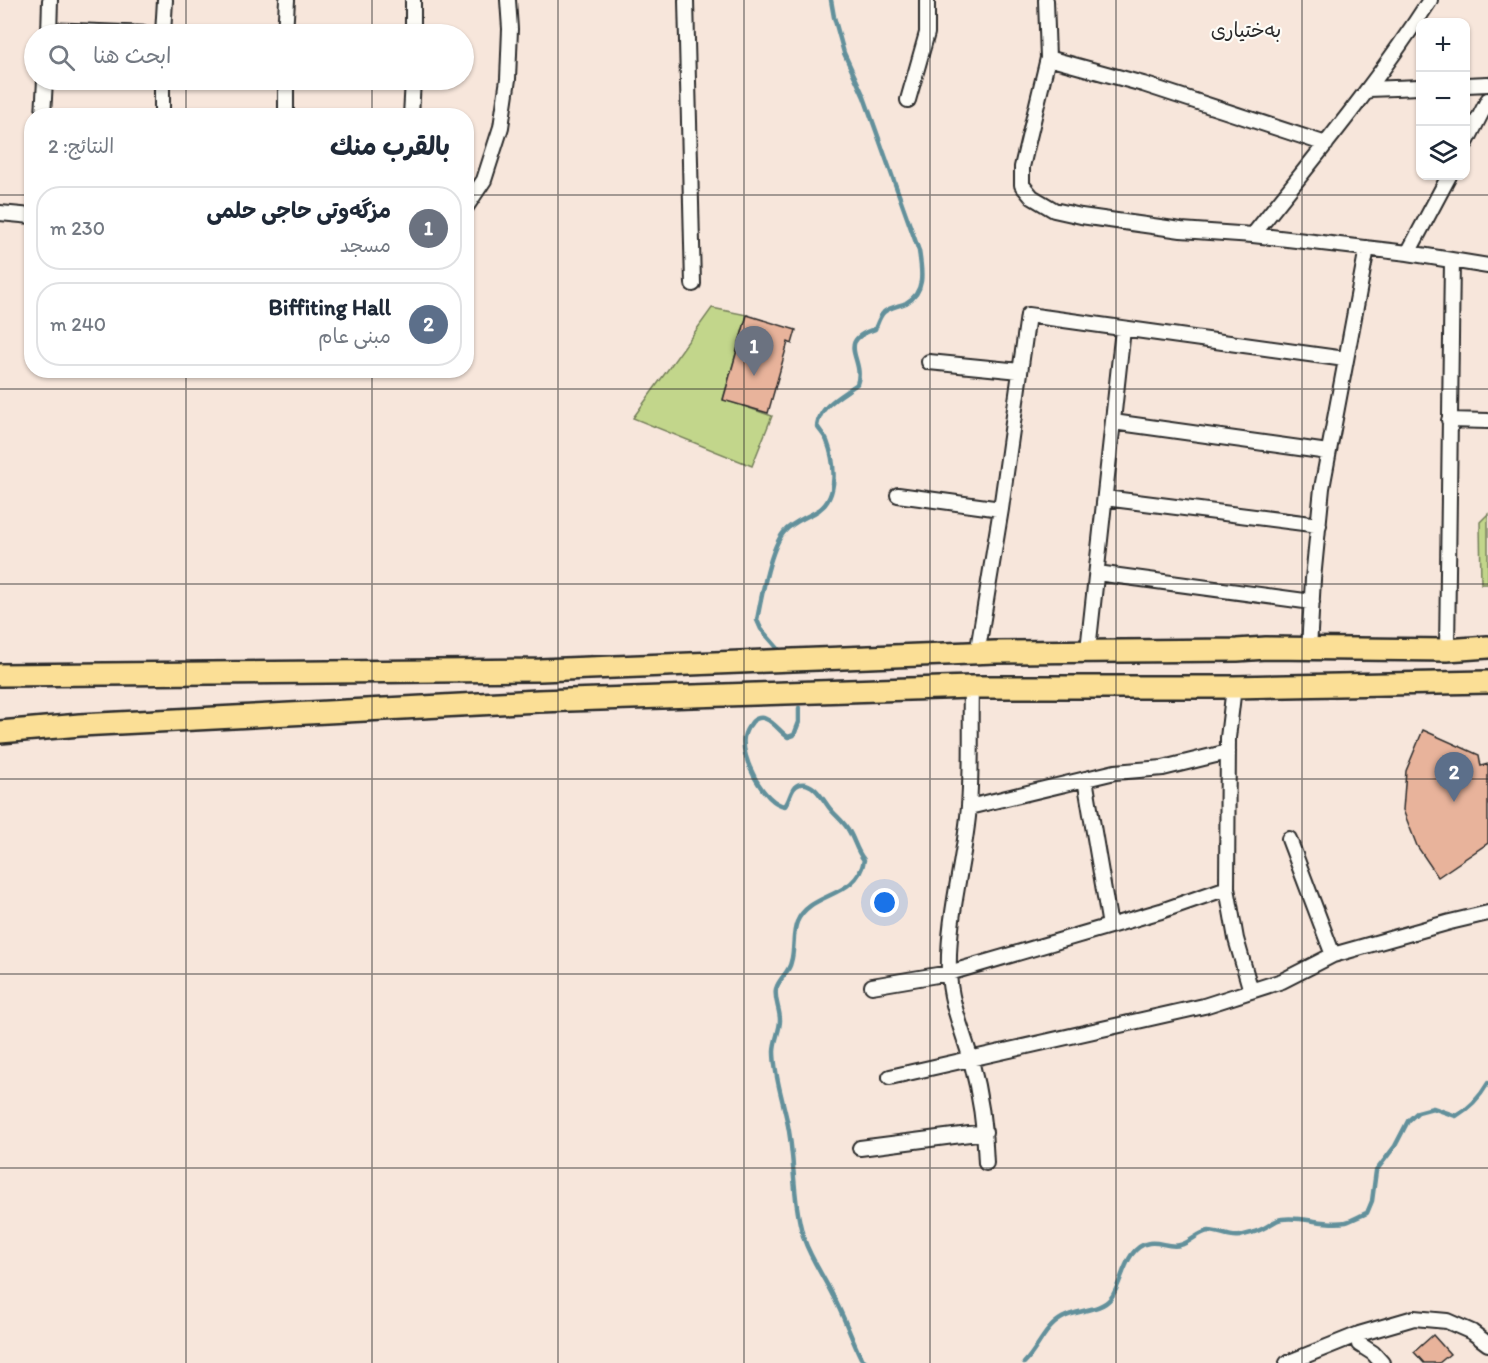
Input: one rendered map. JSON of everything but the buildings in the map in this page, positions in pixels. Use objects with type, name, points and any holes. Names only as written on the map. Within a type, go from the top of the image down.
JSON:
[{"type":"main road","points":[[0,675],[540,670],[1088,650],[1309,648],[1447,650],[1488,647]]},
{"type":"main road","points":[[537,701],[540,670]]},
{"type":"main road","points":[[0,732],[80,725],[537,701],[971,687],[1234,687],[1488,682]]},
{"type":"street","points":[[49,24],[50,0]]},
{"type":"street","points":[[164,24],[165,0]]},
{"type":"street","points":[[286,24],[287,0]]},
{"type":"street","points":[[413,0],[413,24]]},
{"type":"street","points":[[474,195],[484,180],[501,127],[508,79],[510,29],[508,0]]},
{"type":"street","points":[[686,0],[693,284]]},
{"type":"street","points":[[908,100],[927,33],[927,0]]},
{"type":"street","points":[[1046,0],[1048,58],[1022,167],[1022,185],[1032,197],[1054,210],[1081,216],[1181,230],[1253,235],[1408,253],[1488,266]]},
{"type":"street","points":[[1253,235],[1369,89],[1430,0]]},
{"type":"street","points":[[1048,58],[1143,84],[1326,144]]},
{"type":"street","points":[[1470,85],[1488,84]]},
{"type":"street","points":[[1369,89],[1416,87]]},
{"type":"street","points":[[43,108],[44,90]]},
{"type":"street","points":[[162,90],[162,108]]},
{"type":"street","points":[[285,90],[286,108]]},
{"type":"street","points":[[411,108],[412,90]]},
{"type":"street","points":[[1470,135],[1488,100]]},
{"type":"street","points":[[1408,253],[1447,180]]},
{"type":"street","points":[[0,213],[24,215]]},
{"type":"street","points":[[1309,648],[1319,525],[1329,452],[1367,248]]},
{"type":"street","points":[[1447,650],[1452,260]]},
{"type":"street","points":[[977,655],[1001,509],[1028,315],[1346,359]]},
{"type":"street","points":[[1088,650],[1123,329]]},
{"type":"street","points":[[929,362],[1020,371]]},
{"type":"street","points":[[1449,420],[1488,421]]},
{"type":"street","points":[[1113,422],[1329,452]]},
{"type":"street","points":[[898,495],[1001,509]]},
{"type":"street","points":[[1105,498],[1319,525]]},
{"type":"street","points":[[1098,573],[1312,602]]},
{"type":"street","points":[[971,687],[969,807],[952,927],[949,973],[956,1012],[971,1060],[985,1132],[987,1163]]},
{"type":"street","points":[[1234,687],[1228,752],[1227,888],[1236,939],[1251,991]]},
{"type":"street","points":[[969,807],[1115,772],[1163,768],[1228,752]]},
{"type":"street","points":[[1085,779],[1110,926]]},
{"type":"street","points":[[1289,839],[1333,955]]},
{"type":"street","points":[[872,986],[949,973],[1161,911],[1227,888]]},
{"type":"street","points":[[890,1077],[1204,1006],[1282,981],[1333,955],[1488,913]]},
{"type":"street","points":[[860,1148],[985,1132]]},
{"type":"street","points":[[1287,1363],[1359,1334],[1414,1317],[1447,1321],[1472,1332],[1488,1344]]},
{"type":"street","points":[[1359,1334],[1359,1344],[1373,1353],[1382,1363]]},
{"type":"green space","points":[[712,308],[747,315],[723,399],[772,416],[752,466],[633,418]]},
{"type":"green space","points":[[1488,514],[1488,584],[1481,584],[1480,522]]},
{"type":"waterway","points":[[781,652],[761,629],[757,620],[767,574],[779,540],[791,525],[819,510],[830,496],[834,478],[832,459],[827,441],[817,426],[819,419],[822,412],[832,402],[857,384],[859,375],[854,352],[856,340],[875,329],[884,312],[912,298],[917,293],[921,280],[919,251],[864,97],[844,53],[831,0]]},
{"type":"waterway","points":[[799,708],[799,722],[794,735],[788,737],[764,718],[751,723],[744,737],[750,767],[769,797],[785,806],[792,790],[800,784],[813,788],[847,827],[864,860],[860,873],[852,882],[812,905],[803,912],[797,922],[790,966],[776,989],[780,1020],[774,1047],[774,1061],[789,1131],[798,1212],[804,1239],[861,1358],[868,1363]]},
{"type":"waterway","points":[[1024,1363],[1056,1322],[1068,1315],[1106,1303],[1115,1291],[1130,1258],[1141,1246],[1149,1243],[1180,1245],[1209,1231],[1240,1236],[1260,1230],[1282,1219],[1338,1223],[1367,1213],[1372,1201],[1376,1171],[1395,1146],[1408,1121],[1418,1112],[1433,1108],[1456,1116],[1474,1102],[1488,1083]]},
{"type":"place","name":"مزگەوتی حاجی حلمی","points":[[754,376]]},
{"type":"place","name":"Biffiting Hall","points":[[1454,802]]},
{"type":"district","name":"بەختیاری","points":[[1246,30]]}]
